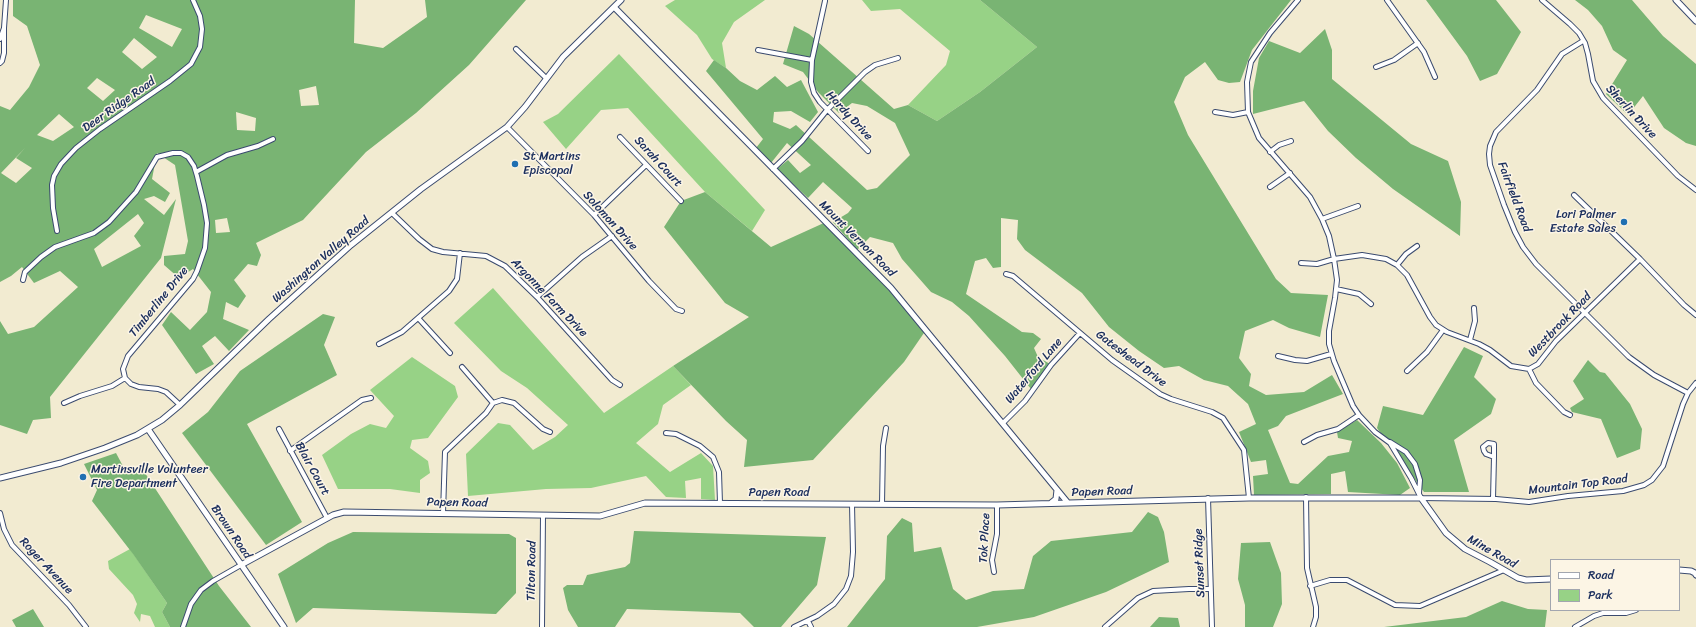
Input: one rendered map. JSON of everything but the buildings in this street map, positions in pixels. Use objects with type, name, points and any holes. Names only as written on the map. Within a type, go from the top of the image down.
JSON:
[{"type":"street","points":[[0,63],[4,53],[6,0]]},
{"type":"street","name":"Deer Ridge Road","points":[[56,231],[52,208],[52,185],[54,176],[61,164],[76,148],[100,129],[170,81],[191,64],[200,46],[202,29],[200,16],[193,0]]},
{"type":"street","name":"Washington Valley Road","points":[[0,478],[68,461],[128,439],[148,429],[180,405],[315,277],[351,245],[421,189],[507,127],[525,107],[546,78],[567,54],[621,0]]},
{"type":"street","points":[[1298,0],[1267,36],[1251,62],[1247,82],[1248,112],[1256,133],[1270,152],[1310,197],[1329,236],[1334,259],[1336,289],[1329,331],[1331,354],[1353,406],[1359,415],[1375,432],[1388,442],[1395,450],[1420,495]]},
{"type":"street","points":[[1387,0],[1427,57],[1435,77]]},
{"type":"street","name":"Sherlin Drive","points":[[1542,0],[1574,28],[1583,41],[1590,60],[1593,81],[1599,92],[1678,176],[1696,190]]},
{"type":"street","points":[[1676,0],[1696,21]]},
{"type":"street","name":"Hardy Drive","points":[[825,1],[812,60],[811,82],[816,97],[868,151]]},
{"type":"street","name":"Mount Vernon Road","points":[[614,7],[891,288],[1068,503]]},
{"type":"street","points":[[0,39],[4,28]]},
{"type":"street","name":"Fairfield Road","points":[[1583,41],[1562,54],[1537,90],[1500,127],[1492,140],[1489,154],[1490,165],[1504,205],[1523,247],[1536,264],[1629,357],[1643,367],[1688,393]]},
{"type":"street","points":[[1376,67],[1394,60],[1418,43]]},
{"type":"street","points":[[516,48],[546,78]]},
{"type":"street","points":[[758,50],[812,60]]},
{"type":"street","points":[[774,168],[802,141],[827,110],[871,68],[898,58]]},
{"type":"street","points":[[1215,112],[1233,115],[1248,112]]},
{"type":"street","name":"Solomon Drive","points":[[507,127],[594,215],[649,281],[676,309],[682,311]]},
{"type":"street","name":"Sarah Court","points":[[620,137],[681,201]]},
{"type":"street","points":[[196,172],[227,155],[258,146],[274,139]]},
{"type":"street","points":[[1270,152],[1279,144],[1291,141]]},
{"type":"street","name":"Timberline Drive","points":[[23,280],[25,272],[55,247],[94,233],[109,222],[136,192],[157,157],[167,153],[181,154],[188,157],[196,172],[207,223],[206,240],[201,261],[193,279],[128,356],[123,369],[125,378]]},
{"type":"street","points":[[594,215],[646,165]]},
{"type":"street","points":[[1270,187],[1290,173]]},
{"type":"street","points":[[1574,195],[1640,259],[1684,305],[1696,315]]},
{"type":"street","points":[[1322,220],[1358,206]]},
{"type":"street","name":"Argonne Farm Drive","points":[[392,213],[426,245],[437,250],[478,254],[495,259],[514,273],[612,380],[620,384]]},
{"type":"street","points":[[537,297],[582,257],[612,236]]},
{"type":"street","points":[[1397,265],[1406,254],[1417,246]]},
{"type":"street","points":[[379,344],[402,332],[419,319],[449,291],[454,285],[458,274],[460,253]]},
{"type":"street","name":"Westbrook Road","points":[[1301,263],[1317,264],[1334,259],[1370,255],[1386,259],[1397,265],[1412,283],[1432,320],[1443,330],[1470,340],[1490,350],[1511,366],[1529,369],[1538,364],[1556,341],[1640,259]]},
{"type":"street","name":"Gateshead Drive","points":[[1006,274],[1013,276],[1024,284],[1122,367],[1166,397],[1212,412],[1223,418],[1244,450],[1249,498]]},
{"type":"street","points":[[1336,289],[1357,293],[1372,304]]},
{"type":"street","points":[[1470,340],[1475,321],[1474,308]]},
{"type":"street","points":[[419,319],[450,353]]},
{"type":"street","points":[[1407,371],[1432,347],[1443,330]]},
{"type":"street","name":"Waterford Lane","points":[[1002,423],[1025,401],[1051,365],[1080,333]]},
{"type":"street","points":[[1278,356],[1294,360],[1307,361],[1331,354]]},
{"type":"street","points":[[462,368],[493,403]]},
{"type":"street","points":[[1529,369],[1536,383],[1564,412],[1570,415]]},
{"type":"street","points":[[64,403],[80,396],[112,386],[125,378],[135,386],[166,392],[180,405]]},
{"type":"street","name":"Mountain Top Road","points":[[1420,495],[1530,502],[1568,496],[1623,491],[1649,482],[1655,477],[1663,466],[1683,404],[1688,393],[1696,382]]},
{"type":"street","points":[[290,451],[362,400],[371,398]]},
{"type":"street","points":[[443,513],[445,452],[486,413],[493,403],[502,400],[514,403],[542,429],[550,432]]},
{"type":"street","points":[[1304,442],[1317,435],[1338,429],[1359,415]]},
{"type":"street","points":[[882,504],[883,446],[886,428]]},
{"type":"street","name":"Brown Road","points":[[148,429],[284,627]]},
{"type":"street","name":"Blair Court","points":[[279,430],[327,518]]},
{"type":"street","points":[[666,434],[676,434],[694,442],[705,449],[713,457],[719,472],[720,503]]},
{"type":"street","points":[[1388,442],[1401,448],[1410,457],[1417,469],[1420,480],[1420,495]]},
{"type":"street","points":[[1493,499],[1494,458]]},
{"type":"street","points":[[1051,503],[1056,499],[1057,490]]},
{"type":"street","name":"Papen Road","points":[[183,627],[191,604],[201,590],[213,581],[338,513],[443,513],[600,516],[640,504],[997,504],[1208,498],[1420,495]]},
{"type":"street","name":"Mine Road","points":[[1420,495],[1436,520],[1451,538],[1465,549],[1518,578],[1526,580],[1550,579]]},
{"type":"street","points":[[1306,497],[1307,568],[1316,607],[1314,627]]},
{"type":"street","name":"Sunset Ridge","points":[[1208,498],[1212,627]]},
{"type":"street","points":[[794,627],[808,621],[834,604],[846,589],[851,576],[853,552],[852,504]]},
{"type":"street","name":"Tok Place","points":[[994,572],[992,560],[997,528],[997,504]]},
{"type":"street","name":"Roger Avenue","points":[[0,513],[6,536],[12,545],[69,605],[86,627]]},
{"type":"street","name":"Tilton Road","points":[[542,627],[543,515]]},
{"type":"street","points":[[1310,586],[1330,580],[1347,580],[1395,605],[1420,606],[1504,570]]},
{"type":"street","points":[[1680,571],[1696,572]]},
{"type":"street","points":[[1105,627],[1138,598],[1153,591],[1210,589]]},
{"type":"street","points":[[1575,627],[1594,616],[1603,613],[1626,613],[1633,611]]},
{"type":"street","points":[[808,621],[811,627]]},
{"type":"green space","points":[[13,0],[355,0],[354,43],[383,48],[427,17],[425,0],[526,0],[469,65],[416,113],[366,152],[303,220],[256,243],[261,255],[257,266],[248,264],[234,280],[246,296],[238,308],[226,302],[223,319],[249,330],[229,351],[215,336],[202,346],[214,364],[196,374],[162,325],[171,312],[190,330],[207,312],[211,292],[193,269],[179,278],[164,265],[164,256],[185,254],[188,241],[175,165],[157,153],[152,179],[170,193],[165,202],[154,196],[144,199],[164,215],[176,199],[161,258],[50,397],[51,418],[33,420],[27,434],[0,425],[0,321],[8,334],[34,327],[78,287],[60,271],[34,283],[22,267],[11,276],[0,282],[0,106],[10,110],[29,87],[40,65],[27,26],[13,16]],"holes":[[[146,15],[182,29],[172,47],[139,28]],[[134,38],[157,57],[142,69],[122,52]],[[97,78],[115,90],[103,101],[87,88]],[[316,86],[319,105],[301,106],[299,90]],[[236,112],[256,118],[255,131],[237,130]],[[59,114],[74,127],[53,141],[37,135]],[[25,148],[16,158],[32,168],[16,183],[1,173]],[[138,214],[144,223],[134,236],[141,246],[102,267],[94,249]],[[227,218],[230,232],[216,233],[215,220]]]},
{"type":"green space","points":[[675,0],[765,0],[734,22],[722,43],[726,68],[712,59],[697,35],[665,6]]},
{"type":"green space","points":[[862,0],[980,0],[1037,47],[980,92],[937,121],[908,105],[946,65],[950,51],[900,9],[871,11]]},
{"type":"green space","points":[[980,0],[1291,0],[1252,50],[1240,82],[1229,83],[1218,80],[1205,62],[1185,77],[1174,102],[1188,135],[1276,279],[1291,293],[1328,295],[1320,337],[1289,328],[1273,320],[1245,331],[1239,358],[1251,374],[1249,386],[1266,395],[1304,392],[1332,375],[1343,394],[1286,416],[1278,426],[1268,430],[1290,483],[1298,484],[1328,456],[1349,452],[1352,441],[1338,438],[1337,432],[1357,420],[1381,443],[1397,463],[1410,488],[1400,495],[1348,492],[1345,471],[1331,474],[1331,494],[1254,495],[1253,476],[1268,474],[1266,460],[1251,462],[1239,432],[1256,424],[1248,404],[1228,386],[1204,380],[1179,366],[1164,368],[1139,351],[1109,327],[1082,293],[1025,250],[1017,239],[1018,220],[1001,218],[1001,267],[993,268],[986,258],[975,261],[966,294],[1022,332],[1033,333],[1041,339],[1034,348],[1038,357],[1050,364],[1031,389],[1005,356],[969,316],[952,302],[931,292],[902,259],[893,243],[870,237],[857,250],[833,222],[848,213],[852,208],[823,182],[808,198],[777,169],[788,160],[800,173],[811,165],[787,143],[771,163],[756,148],[763,139],[706,71],[714,60],[726,68],[740,81],[757,90],[775,76],[787,87],[801,80],[818,112],[810,122],[791,111],[774,112],[773,122],[790,129],[796,125],[867,190],[877,188],[910,155],[895,123],[867,106],[852,103],[839,113],[818,92],[803,72],[783,64],[794,26],[809,34],[894,109],[908,105],[937,121],[980,92],[1037,47]]},
{"type":"green space","points":[[1426,0],[1496,0],[1521,32],[1497,74],[1480,81],[1467,56]]},
{"type":"green space","points":[[1575,0],[1632,0],[1663,36],[1696,64],[1696,146],[1686,143],[1664,128],[1643,96],[1628,115],[1606,94],[1627,60],[1613,50],[1602,26],[1588,10]]},
{"type":"green space","points":[[1325,29],[1332,50],[1332,79],[1411,144],[1448,161],[1461,202],[1460,236],[1393,189],[1356,158],[1328,131],[1304,101],[1253,114],[1253,91],[1259,58],[1269,41],[1300,53]]},
{"type":"green space","points":[[619,54],[765,210],[752,231],[705,192],[628,108],[601,110],[566,149],[543,122],[558,114]]},
{"type":"green space","points":[[705,192],[771,247],[826,222],[891,288],[926,330],[904,362],[813,460],[744,467],[747,440],[726,421],[673,366],[749,317],[725,303],[664,227],[681,201]]},
{"type":"green space","points":[[493,288],[604,413],[673,366],[691,385],[663,405],[658,424],[636,443],[670,472],[701,453],[713,466],[715,500],[701,499],[701,478],[685,481],[686,498],[666,497],[646,476],[591,488],[546,489],[468,496],[466,454],[498,423],[510,425],[533,450],[555,437],[568,425],[527,388],[501,371],[454,323]]},
{"type":"green space","points":[[323,314],[335,317],[324,345],[337,375],[247,424],[302,522],[266,545],[182,433],[208,412],[240,371]]},
{"type":"green space","points":[[1464,347],[1483,356],[1474,377],[1496,399],[1491,414],[1454,440],[1469,492],[1424,492],[1377,428],[1383,406],[1423,415]]},
{"type":"green space","points":[[412,357],[455,386],[458,397],[428,438],[412,440],[410,448],[428,461],[430,473],[420,480],[420,493],[390,489],[338,489],[322,455],[351,434],[370,424],[386,428],[394,416],[370,390]]},
{"type":"green space","points":[[1588,360],[1600,372],[1605,373],[1630,404],[1642,429],[1640,449],[1617,458],[1601,419],[1572,412],[1570,408],[1584,399],[1573,381]]},
{"type":"green space","points":[[116,453],[125,470],[145,473],[219,586],[251,627],[170,627],[162,612],[167,603],[133,554],[92,501],[97,490],[84,464]]},
{"type":"green space","points":[[1148,512],[1158,517],[1164,532],[1169,562],[1106,592],[1034,617],[977,627],[847,627],[885,579],[887,536],[902,518],[912,523],[914,552],[941,547],[953,589],[966,600],[993,591],[1024,589],[1033,556],[1051,541],[1132,532]]},
{"type":"green space","points":[[634,531],[826,537],[817,585],[781,627],[754,627],[740,613],[627,609],[615,627],[578,627],[568,610],[563,588],[567,585],[583,585],[587,575],[625,567],[630,563]]},
{"type":"green space","points":[[353,532],[509,534],[516,538],[516,593],[496,614],[313,608],[296,623],[278,574],[328,543]]},
{"type":"green space","points":[[1270,542],[1281,573],[1282,604],[1273,627],[1245,627],[1245,605],[1238,579],[1241,543]]},
{"type":"green space","points":[[130,549],[167,603],[162,612],[170,627],[155,627],[150,616],[141,614],[140,622],[134,613],[137,604],[133,595],[109,569],[108,561]]},
{"type":"green space","points":[[1502,601],[1528,609],[1547,610],[1545,627],[1384,627],[1466,617]]},
{"type":"green space","points":[[33,609],[44,627],[16,627],[12,620]]},
{"type":"green space","points":[[1159,617],[1178,618],[1180,627],[1150,627]]},
{"type":"place","name":"St Martins Episcopal","points":[[515,164]]},
{"type":"place","name":"Lori Palmer Estate Sales","points":[[1624,222]]},
{"type":"place","name":"Martinsville Volunteer Fire Department","points":[[83,477]]}]
